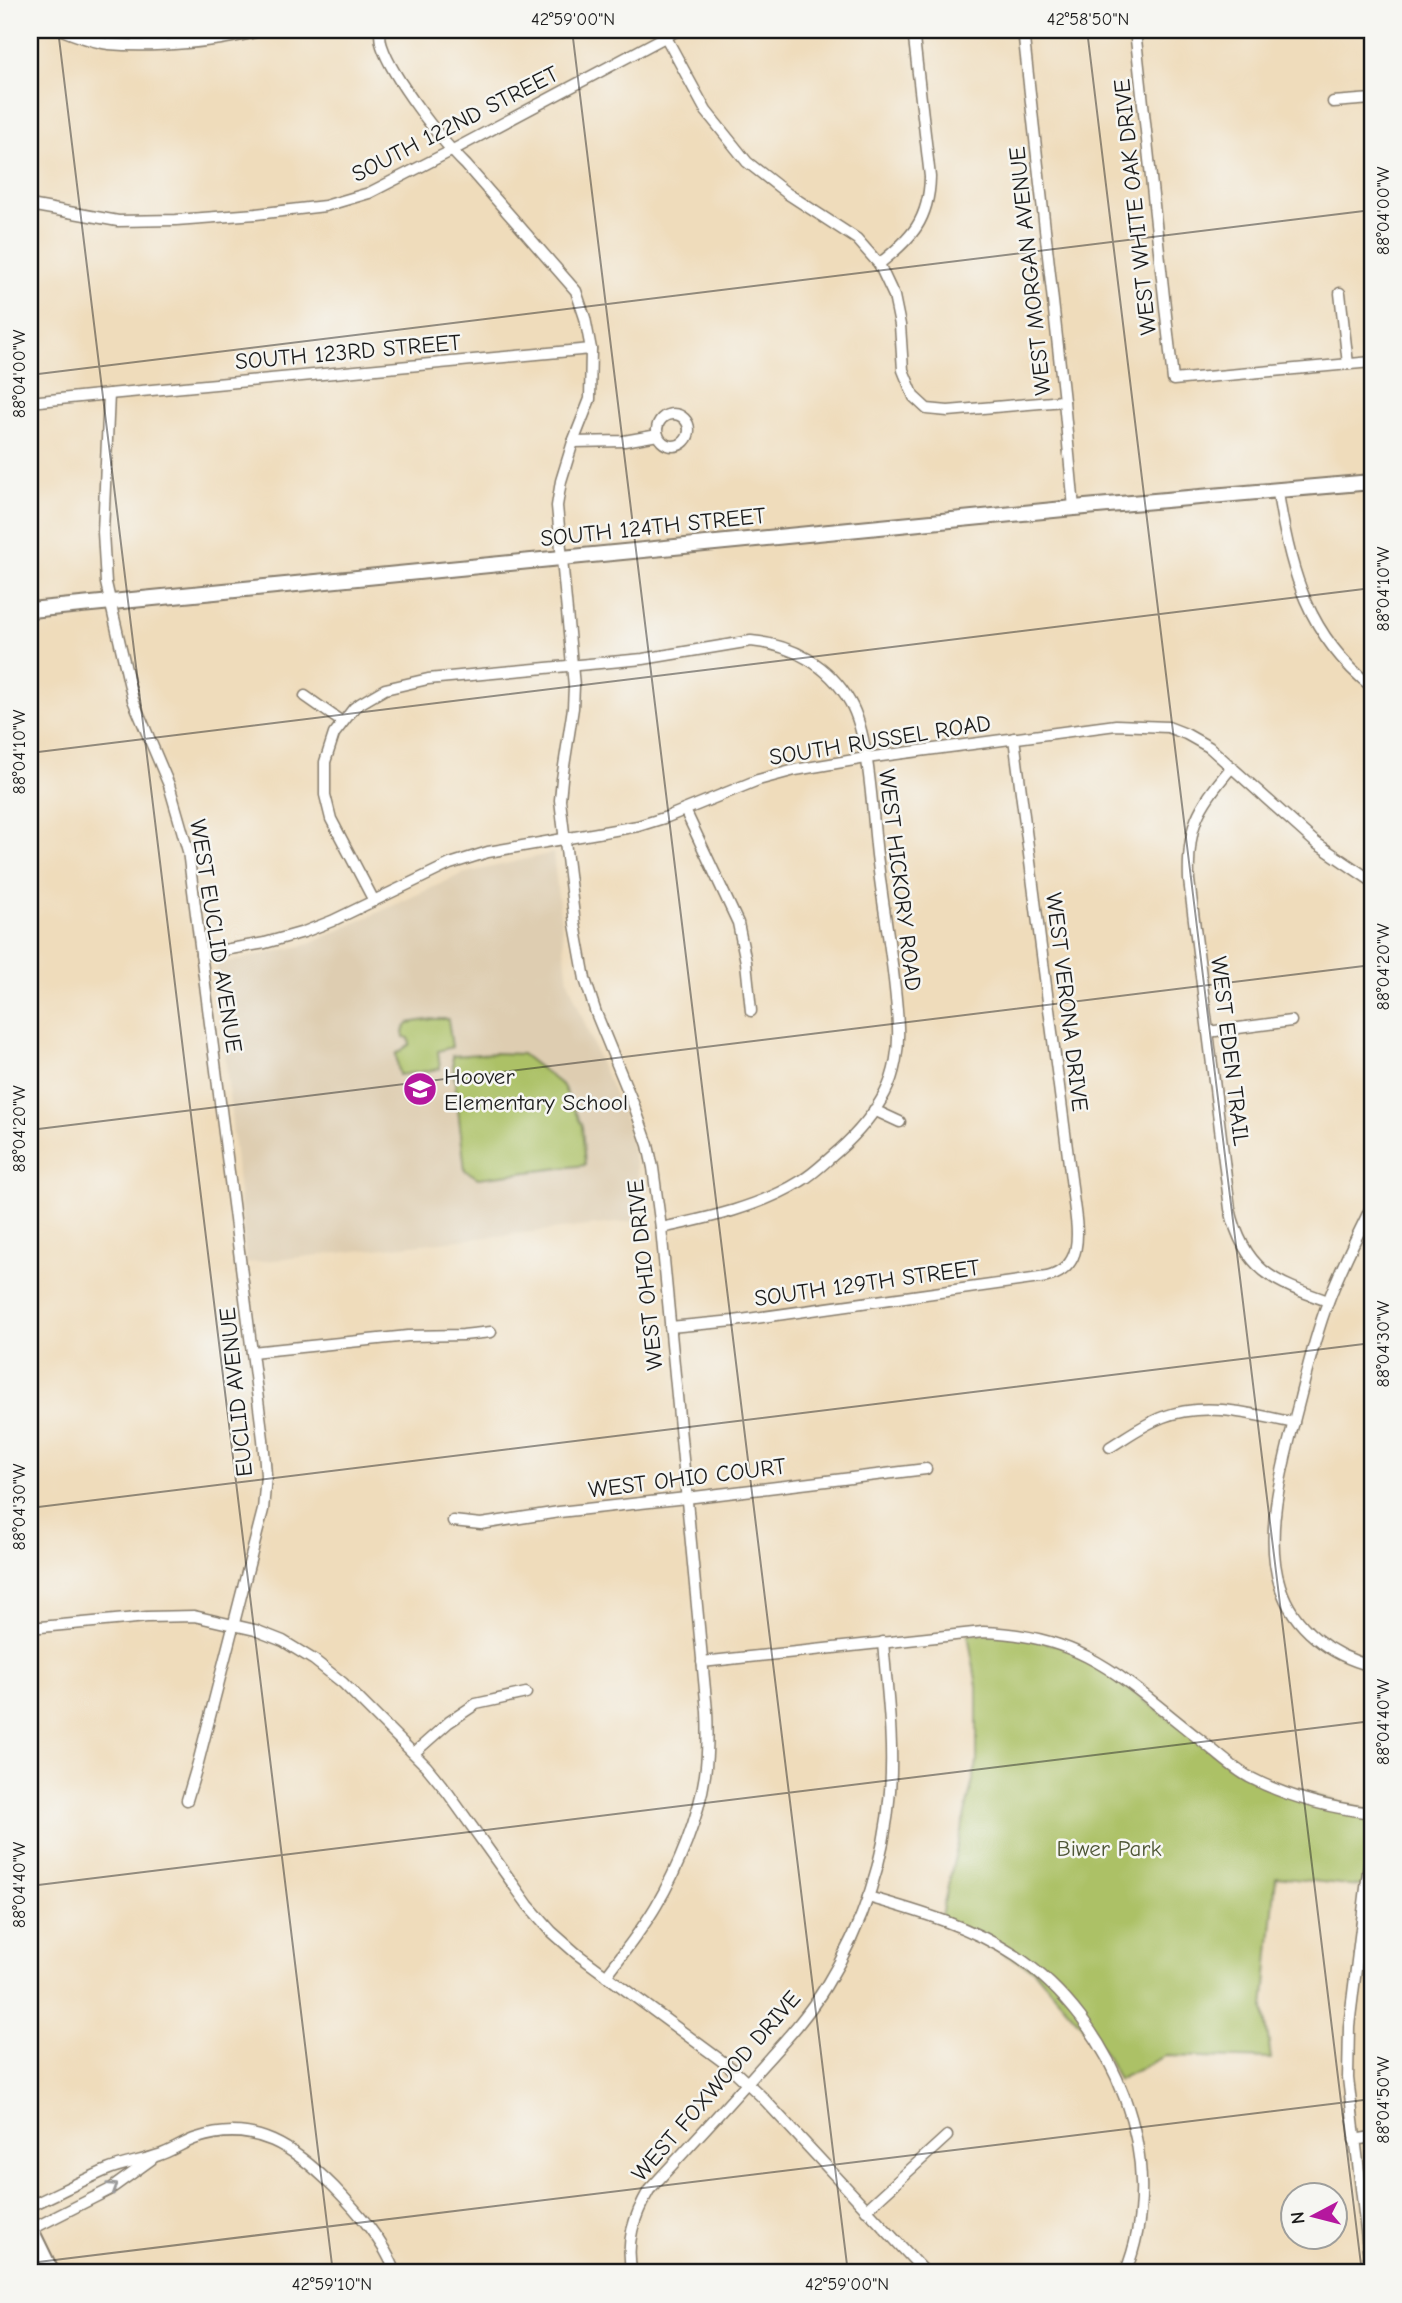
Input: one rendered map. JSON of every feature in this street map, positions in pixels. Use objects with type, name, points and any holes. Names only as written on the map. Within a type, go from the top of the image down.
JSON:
[{"type":"street","points":[[62,30],[110,44],[172,43],[199,35],[241,36],[262,30]]},
{"type":"street","name":"WEST OHIO DRIVE","points":[[380,30],[381,45],[395,73],[452,151],[576,290],[591,349],[590,399],[561,481],[557,506],[573,666],[573,708],[560,800],[575,924],[585,979],[642,1128],[653,1168],[661,1228],[708,1738],[705,1778],[696,1814],[675,1868],[656,1906],[606,1976]]},
{"type":"street","name":"SOUTH 122ND STREET","points":[[30,205],[118,220],[176,220],[325,206],[369,193],[452,151],[664,33],[678,30]]},
{"type":"street","points":[[879,264],[914,233],[924,216],[929,197],[930,177],[913,30]]},
{"type":"street","name":"WEST MORGAN AVENUE","points":[[1023,30],[1074,508]]},
{"type":"street","name":"WEST WHITE OAK DRIVE","points":[[1135,30],[1173,380],[1348,363]]},
{"type":"street","points":[[664,33],[706,111],[747,162],[788,194],[857,239],[879,264],[894,296],[900,325],[903,370],[914,397],[927,409],[948,411],[1064,401]]},
{"type":"street","points":[[1333,102],[1372,99]]},
{"type":"street","points":[[1340,293],[1348,363],[1372,362]]},
{"type":"street","name":"SOUTH 123RD STREET","points":[[109,394],[591,349]]},
{"type":"street","points":[[30,402],[109,394]]},
{"type":"street","name":"WEST EUCLID AVENUE","points":[[109,394],[103,532],[106,583],[133,700],[169,786],[183,832],[233,1195]]},
{"type":"street","points":[[573,443],[624,441],[658,435]]},
{"type":"street","name":"SOUTH 124TH STREET","points":[[30,610],[1074,508],[1372,482]]},
{"type":"street","points":[[1279,492],[1290,560],[1310,610],[1343,661],[1372,687]]},
{"type":"street","name":"WEST HICKORY ROAD","points":[[342,722],[354,708],[372,696],[407,683],[677,654],[751,641],[797,652],[840,686],[857,718],[866,758],[898,1027],[894,1067],[874,1110],[845,1145],[814,1173],[792,1186],[723,1213],[661,1228]]},
{"type":"street","points":[[305,696],[342,722],[328,751],[324,777],[325,795],[331,820],[374,901]]},
{"type":"street","name":"SOUTH RUSSEL ROAD","points":[[201,954],[265,943],[304,932],[450,864],[502,849],[638,826],[771,777],[817,765],[1116,724],[1154,725],[1179,730],[1195,738],[1232,767],[1316,843],[1372,881]]},
{"type":"street","name":"WEST VERONA DRIVE","points":[[1014,738],[1072,1187],[1077,1245],[1076,1254],[1066,1268]]},
{"type":"street","name":"WEST EDEN TRAIL","points":[[1232,767],[1199,813],[1188,853],[1189,880],[1230,1209],[1240,1242],[1262,1271],[1280,1282],[1328,1301]]},
{"type":"street","points":[[685,810],[738,923],[746,962],[751,1011]]},
{"type":"street","points":[[1208,1032],[1291,1021]]},
{"type":"street","points":[[874,1110],[900,1122]]},
{"type":"street","name":"EUCLID AVENUE","points":[[187,1800],[257,1538],[265,1496],[263,1439],[233,1195]]},
{"type":"street","points":[[1372,1205],[1328,1301],[1315,1339],[1276,1509],[1275,1553],[1281,1587],[1288,1605],[1313,1636],[1352,1660],[1372,1666]]},
{"type":"street","name":"SOUTH 129TH STREET","points":[[670,1327],[734,1321],[1047,1277],[1066,1268]]},
{"type":"street","points":[[252,1352],[408,1336],[491,1332]]},
{"type":"street","points":[[1110,1447],[1163,1417],[1202,1409],[1294,1423]]},
{"type":"street","name":"WEST OHIO COURT","points":[[453,1521],[481,1524],[559,1512],[926,1469]]},
{"type":"street","points":[[30,1628],[177,1616],[209,1618],[268,1634],[314,1660],[343,1683],[414,1753],[447,1793],[528,1905],[552,1932],[606,1976],[730,2067],[761,2096],[926,2273]]},
{"type":"street","points":[[702,1662],[983,1633],[1009,1633],[1054,1642],[1076,1650],[1112,1670],[1249,1777],[1326,1805],[1372,1813]]},
{"type":"street","name":"WEST FOXWOOD DRIVE","points":[[632,2273],[630,2235],[649,2190],[793,2033],[826,1986],[850,1943],[880,1856],[890,1791],[891,1735],[883,1643]]},
{"type":"street","points":[[414,1753],[460,1713],[486,1701],[526,1693]]},
{"type":"street","points":[[1371,2273],[1354,2140],[1348,2078],[1348,2042],[1372,1839]]},
{"type":"street","points":[[868,1897],[960,1927],[1016,1956],[1052,1985],[1095,2037],[1126,2102],[1138,2157],[1142,2212],[1133,2254],[1125,2273]]},
{"type":"street","points":[[1358,1952],[1372,1954]]},
{"type":"street","points":[[52,2273],[30,2229],[109,2190],[155,2157],[193,2139],[229,2131],[247,2132],[276,2141],[320,2173],[351,2204],[381,2244],[396,2273]]},
{"type":"street","points":[[866,2210],[947,2137]]},
{"type":"street","points":[[1354,2140],[1372,2137]]},
{"type":"street","points":[[30,2206],[124,2164],[155,2157]]},
{"type":"street","points":[[82,2182],[91,2199]]},
{"type":"shaded area","name":"Hoover Elementary School","points":[[553,853],[568,980],[627,1123],[644,1220],[246,1263],[216,965],[309,944],[462,874]]},
{"type":"green space","points":[[448,1019],[452,1047],[438,1051],[440,1069],[399,1075],[396,1054],[410,1044],[409,1038],[404,1037],[403,1032],[408,1023]]},
{"type":"green space","points":[[522,1054],[563,1086],[582,1126],[585,1165],[478,1178],[465,1170],[452,1056]]},
{"type":"green space","name":"Biwer Park","points":[[1009,1633],[1076,1650],[1249,1777],[1372,1812],[1372,1839],[1366,1887],[1276,1877],[1264,2008],[1271,2059],[1165,2056],[1118,2080],[1104,2051],[1033,1969],[940,1920],[977,1763],[977,1686],[968,1634]]},
{"type":"place","name":"Hoover Elementary School","points":[[420,1089]]}]
